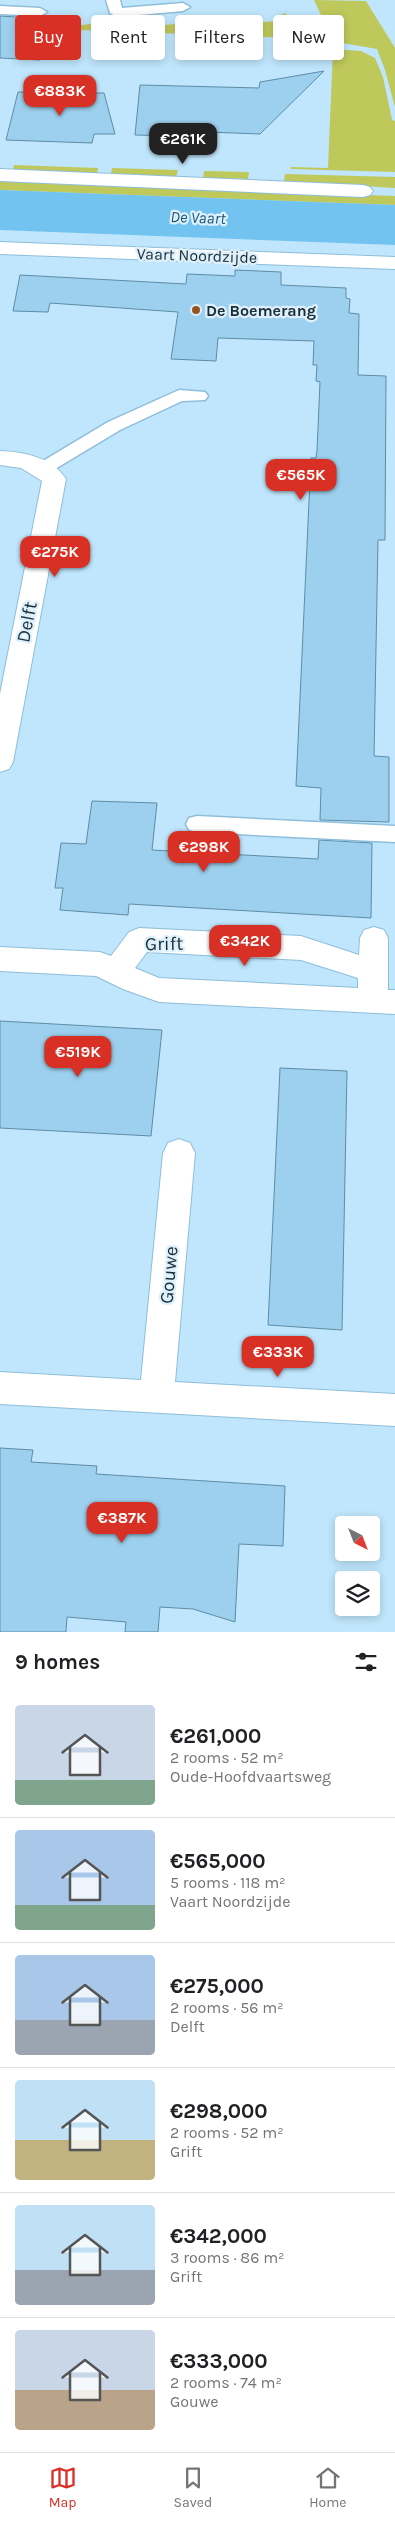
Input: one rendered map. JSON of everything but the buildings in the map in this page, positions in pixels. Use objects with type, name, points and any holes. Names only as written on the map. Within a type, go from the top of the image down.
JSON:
[{"type":"street","points":[[0,176],[363,191]]},
{"type":"street","name":"Vaart Noordzijde","points":[[0,248],[395,263]]},
{"type":"street","points":[[0,458],[22,458],[44,468]]},
{"type":"street","name":"Delft","points":[[0,762],[8,677],[54,479],[44,468]]},
{"type":"street","points":[[0,959],[100,964],[160,990],[384,1002],[373,971],[374,938]]},
{"type":"street","name":"Grift","points":[[116,972],[139,940],[301,948],[373,971]]},
{"type":"street","name":"Gouwe","points":[[158,1397],[178,1153]]},
{"type":"street","points":[[0,1388],[395,1410]]},
{"type":"lane","points":[[113,0],[117,13],[183,7]]},
{"type":"lane","points":[[0,10],[40,12]]},
{"type":"lane","points":[[44,468],[114,426],[179,395],[199,396]]},
{"type":"lane","points":[[198,824],[395,834]]},
{"type":"green space","points":[[314,0],[366,1],[395,48],[395,107],[377,49],[344,43],[344,15],[321,15]]},
{"type":"green space","points":[[273,21],[273,37],[263,37],[263,22]]},
{"type":"green space","points":[[91,24],[91,30],[81,30],[81,25]]},
{"type":"green space","points":[[175,24],[175,34],[165,33],[165,25]]},
{"type":"green space","points":[[344,50],[361,51],[375,58],[383,77],[392,120],[395,121],[395,172],[291,169],[291,167],[328,168],[333,60],[344,60]]},
{"type":"green space","points":[[14,165],[98,168],[97,174],[13,170]]},
{"type":"green space","points":[[112,168],[178,170],[176,177],[111,174]]},
{"type":"green space","points":[[204,171],[249,172],[248,179],[203,178]]},
{"type":"green space","points":[[285,174],[395,177],[395,188],[284,181]]},
{"type":"green space","points":[[0,181],[395,196],[395,205],[0,190]]},
{"type":"water","name":"De Vaart","points":[[0,190],[395,205],[395,245],[0,230]]},
{"type":"place","name":"De Boemerang","points":[[196,310]]}]
